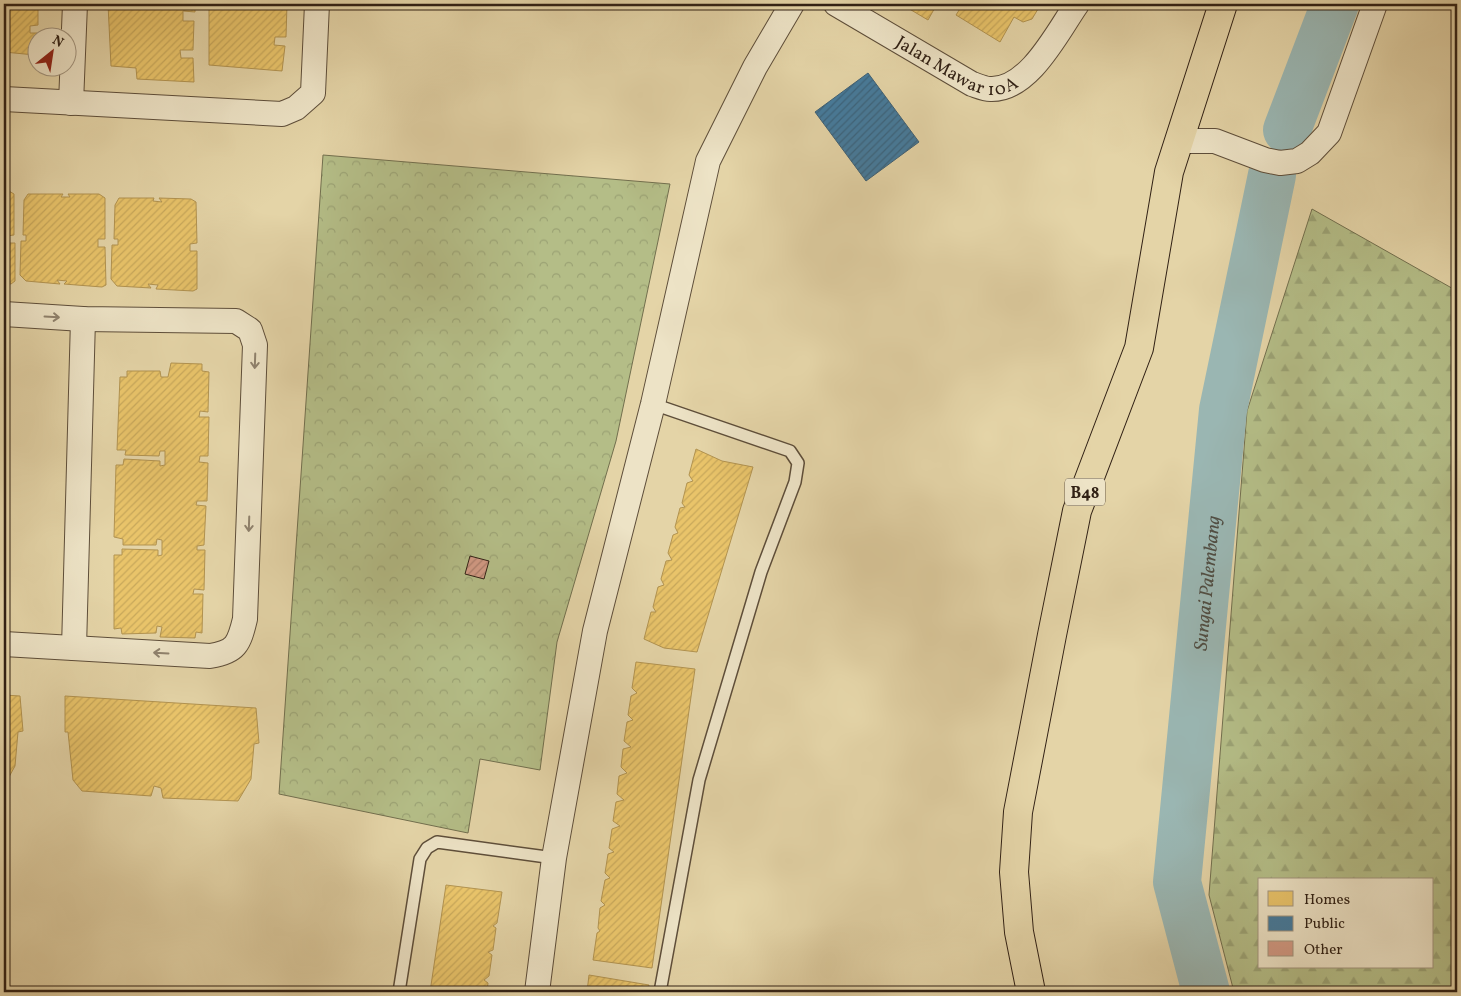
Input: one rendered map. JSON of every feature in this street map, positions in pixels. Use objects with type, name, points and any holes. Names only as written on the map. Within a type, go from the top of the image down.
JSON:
[{"type":"main road","name":"B48","points":[[1031,992],[1018,923],[1014,872],[1018,812],[1078,510],[1139,348],[1169,172],[1181,141],[1223,4]]},
{"type":"street","points":[[71,103],[75,4]]},
{"type":"street","points":[[4,99],[282,114],[296,108],[313,92],[317,4]]},
{"type":"street","points":[[537,992],[554,858],[595,630],[654,404],[708,161],[755,67],[792,4]]},
{"type":"street","name":"Jalan Mawar 10A","points":[[836,4],[972,84],[990,89],[1010,86],[1027,75],[1077,4]]},
{"type":"street","points":[[1181,141],[1215,140],[1265,160],[1280,163],[1297,162],[1310,153],[1329,133],[1375,4]]},
{"type":"street","points":[[4,314],[83,319],[236,321],[250,330],[255,345],[245,620],[240,641],[227,653],[210,656],[4,644]]},
{"type":"street","points":[[74,648],[83,319]]},
{"type":"lane","points":[[654,404],[790,450],[798,463],[795,482],[761,572],[699,780],[660,992]]},
{"type":"lane","points":[[399,992],[420,859],[427,848],[437,842],[554,858]]},
{"type":"green space","points":[[323,155],[670,184],[616,441],[557,642],[540,770],[480,759],[468,833],[279,794]]},
{"type":"green space","points":[[1312,209],[1457,291],[1457,992],[1234,992],[1209,895],[1247,411]]},
{"type":"building: Homes","points":[[4,4],[38,4],[38,25],[28,28],[28,54],[4,52]]},
{"type":"building: Homes","points":[[108,4],[195,4],[195,12],[183,11],[183,21],[194,21],[193,50],[180,50],[181,58],[193,58],[194,82],[137,79],[136,68],[111,66]]},
{"type":"building: Homes","points":[[221,4],[287,4],[286,37],[275,37],[274,45],[285,46],[282,71],[209,65],[209,9],[221,9]]},
{"type":"building: Homes","points":[[901,4],[937,4],[928,20]]},
{"type":"building: Homes","points":[[963,4],[1041,4],[1032,19],[1023,22],[1014,17],[1000,42],[956,15]]},
{"type":"building: Homes","points":[[4,191],[14,194],[14,235],[7,236],[8,243],[15,243],[15,281],[11,284],[4,283]]},
{"type":"building: Homes","points":[[28,194],[63,194],[61,197],[70,197],[68,194],[99,194],[105,198],[105,239],[98,239],[98,247],[105,247],[106,285],[102,287],[64,284],[67,281],[57,280],[60,284],[26,281],[20,275],[21,241],[26,241],[26,235],[23,235],[24,200]]},
{"type":"building: Homes","points":[[119,198],[154,198],[153,201],[162,202],[159,198],[191,199],[196,202],[197,243],[190,244],[190,251],[197,251],[197,289],[193,291],[156,289],[158,285],[148,284],[151,288],[117,286],[111,279],[112,245],[118,245],[118,239],[114,239],[115,205]]},
{"type":"building: Homes","points":[[171,363],[202,364],[202,371],[209,372],[208,412],[200,411],[199,417],[209,417],[208,456],[200,456],[199,462],[208,463],[207,501],[197,501],[196,505],[206,506],[204,545],[197,546],[197,550],[205,550],[204,590],[194,589],[193,594],[203,594],[202,633],[196,632],[195,638],[160,637],[162,627],[157,626],[156,633],[122,634],[121,628],[114,629],[114,555],[122,555],[122,549],[158,550],[158,556],[162,555],[162,540],[157,539],[156,545],[123,545],[123,539],[114,537],[116,465],[123,465],[124,459],[160,461],[160,466],[165,465],[165,451],[160,451],[159,456],[125,455],[126,450],[117,450],[120,377],[127,377],[127,371],[160,371],[161,377],[168,377]]},
{"type":"building: Homes","points":[[696,449],[722,461],[753,467],[697,652],[664,648],[644,639],[651,612],[656,612],[653,607],[658,587],[664,585],[661,579],[666,561],[672,560],[668,553],[673,535],[678,533],[675,527],[680,508],[685,507],[682,503],[687,483],[693,481],[689,475]]},
{"type":"building: Homes","points":[[636,662],[695,669],[652,968],[593,960],[597,933],[600,931],[598,928],[600,908],[605,905],[601,901],[605,880],[610,878],[605,873],[608,854],[614,852],[609,848],[612,829],[620,826],[613,821],[616,802],[624,800],[617,794],[619,776],[627,773],[621,767],[623,749],[631,747],[624,741],[627,722],[633,720],[628,715],[631,696],[637,693],[632,688]]},
{"type":"building: Homes","points":[[4,695],[20,696],[23,731],[18,732],[15,766],[4,786]]},
{"type":"building: Homes","points":[[65,696],[256,708],[259,743],[254,744],[251,779],[238,801],[163,798],[161,788],[154,786],[151,796],[82,791],[73,780],[68,732],[65,732]]},
{"type":"building: Homes","points":[[446,885],[502,892],[497,923],[493,926],[496,928],[493,950],[488,952],[492,955],[489,976],[484,980],[488,983],[487,992],[430,992]]},
{"type":"building: Homes","points":[[589,975],[649,985],[648,992],[587,992]]},
{"type":"building: Public","points":[[868,73],[919,142],[866,181],[815,112]]},
{"type":"building: Other","points":[[470,556],[489,561],[484,579],[465,574]]},
{"type":"waterway","name":"Sungai Palembang","points":[[1287,130],[1335,4]]},
{"type":"waterway","name":"Sungai Palembang","points":[[1206,992],[1177,882],[1223,410],[1272,175]]}]
